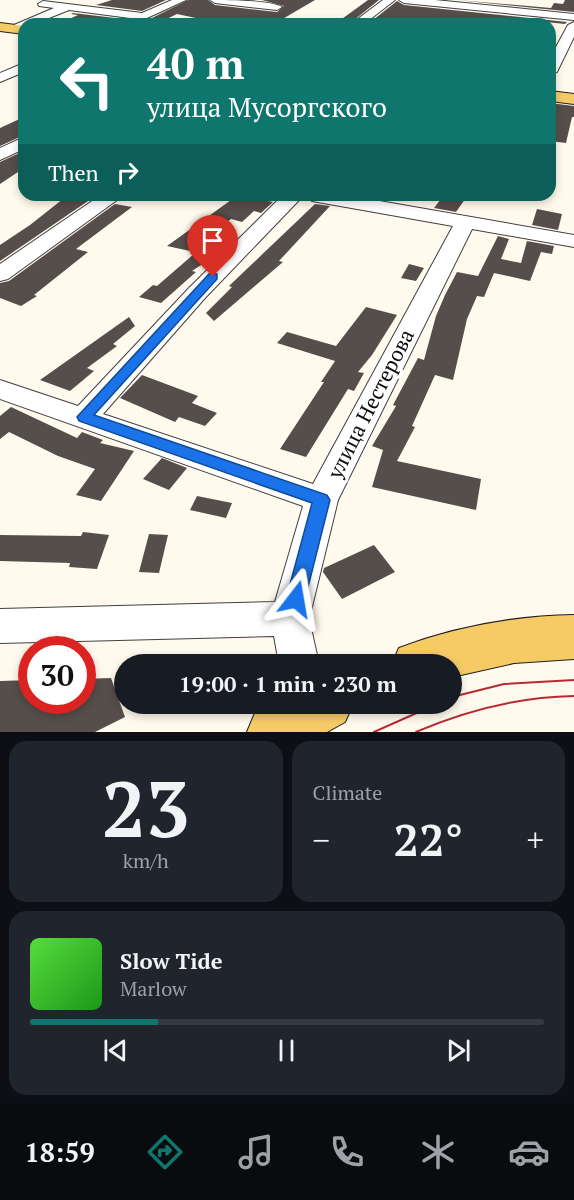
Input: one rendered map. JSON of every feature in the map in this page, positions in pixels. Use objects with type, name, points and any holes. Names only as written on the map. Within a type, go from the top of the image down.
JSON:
[{"type":"main road","points":[[556,97],[574,99]]},
{"type":"main road","points":[[454,654],[550,636],[574,637]]},
{"type":"street","points":[[80,0],[61,6],[56,8],[29,7],[43,4],[61,6],[143,16]]},
{"type":"street","points":[[138,18],[181,0]]},
{"type":"street","points":[[215,0],[277,7]]},
{"type":"street","points":[[258,15],[290,0]]},
{"type":"street","points":[[365,18],[390,0]]},
{"type":"street","points":[[404,0],[574,17]]},
{"type":"street","points":[[34,18],[61,6]]},
{"type":"street","points":[[556,60],[574,25]]},
{"type":"street","points":[[0,78],[18,70]]},
{"type":"street","points":[[0,136],[18,140]]},
{"type":"street","points":[[0,155],[18,144]]},
{"type":"street","points":[[0,274],[105,201]]},
{"type":"street","points":[[84,417],[197,293],[288,201]]},
{"type":"street","points":[[346,201],[574,241]]},
{"type":"street","name":"улица Нестерова","points":[[296,654],[290,619],[321,500],[465,222]]},
{"type":"street","points":[[0,389],[321,500]]},
{"type":"street","points":[[0,626],[290,619]]},
{"type":"building","points":[[112,0],[166,0],[142,11],[96,5]]},
{"type":"building","points":[[188,0],[208,0],[215,5],[277,12],[284,6],[262,0],[315,0],[284,18],[196,18],[177,14],[169,18],[152,18]]},
{"type":"building","points":[[368,0],[379,0],[356,18],[343,18]]},
{"type":"building","points":[[457,0],[551,8],[554,3],[563,4],[565,0],[574,0],[574,12]]},
{"type":"building","points":[[397,1],[404,5],[529,18],[507,18],[376,18]]},
{"type":"building","points":[[71,14],[115,18],[71,18],[78,15]]},
{"type":"building","points":[[556,104],[574,106],[574,117],[572,117],[566,143],[556,142]]},
{"type":"building","points":[[18,120],[18,138],[0,146],[0,128]]},
{"type":"building","points":[[18,154],[18,172],[0,184],[0,162]]},
{"type":"building","points":[[60,201],[88,201],[0,261],[0,245]]},
{"type":"building","points":[[230,201],[273,202],[261,213],[254,211],[242,222],[231,219],[190,251],[167,246]]},
{"type":"building","points":[[439,201],[464,201],[456,212],[434,208]]},
{"type":"building","points":[[115,204],[132,207],[76,249],[88,252],[34,295],[37,296],[21,306],[0,298],[0,283],[9,281]]},
{"type":"building","points":[[315,204],[330,206],[279,261],[283,262],[214,321],[206,313],[232,287],[229,286]]},
{"type":"building","points":[[537,209],[562,214],[558,230],[532,225]]},
{"type":"building","points":[[498,236],[509,239],[501,259],[521,263],[527,241],[554,246],[552,254],[541,252],[530,281],[494,273],[484,297],[477,296],[467,319],[453,380],[435,375],[412,426],[415,427],[397,461],[481,479],[476,510],[372,487],[383,450],[372,446],[396,406],[393,405],[418,358],[424,360],[436,316],[445,295],[457,272],[478,276]]},
{"type":"building","points":[[202,247],[219,253],[192,271],[196,272],[161,303],[139,297],[153,285],[157,286]]},
{"type":"building","points":[[409,264],[424,268],[416,281],[401,278]]},
{"type":"building","points":[[366,307],[397,315],[372,355],[358,372],[364,373],[354,391],[348,389],[306,457],[280,449],[324,382],[321,382],[335,361],[277,343],[287,332],[336,346]]},
{"type":"building","points":[[129,317],[135,326],[113,344],[117,346],[87,368],[94,371],[70,391],[40,380]]},
{"type":"building","points":[[142,375],[198,396],[192,403],[217,413],[205,426],[179,417],[175,422],[120,398]]},
{"type":"building","points":[[11,407],[77,438],[82,432],[103,440],[100,443],[134,451],[101,501],[76,495],[95,469],[58,456],[9,432],[0,439],[0,416]]},
{"type":"building","points":[[162,458],[187,468],[169,490],[143,479]]},
{"type":"building","points":[[197,496],[232,503],[226,518],[190,510]]},
{"type":"building","points":[[83,532],[109,535],[97,569],[69,567],[70,563],[0,561],[0,535],[81,536]]},
{"type":"building","points":[[149,534],[168,535],[159,573],[139,572]]},
{"type":"building","points":[[374,545],[395,572],[342,599],[323,572],[324,568]]},
{"type":"building","points":[[111,678],[114,686],[114,714],[124,714],[125,717],[95,732],[0,732],[0,681],[18,680],[18,714],[96,714],[96,679]]},
{"type":"tram line","points":[[462,694],[504,684],[574,680]]},
{"type":"tram line","points":[[416,732],[454,717],[493,706],[533,699],[574,696]]},
{"type":"tram line","points":[[374,732],[414,714]]},
{"type":"route","points":[[213,277],[84,417],[321,500],[296,599]]}]
